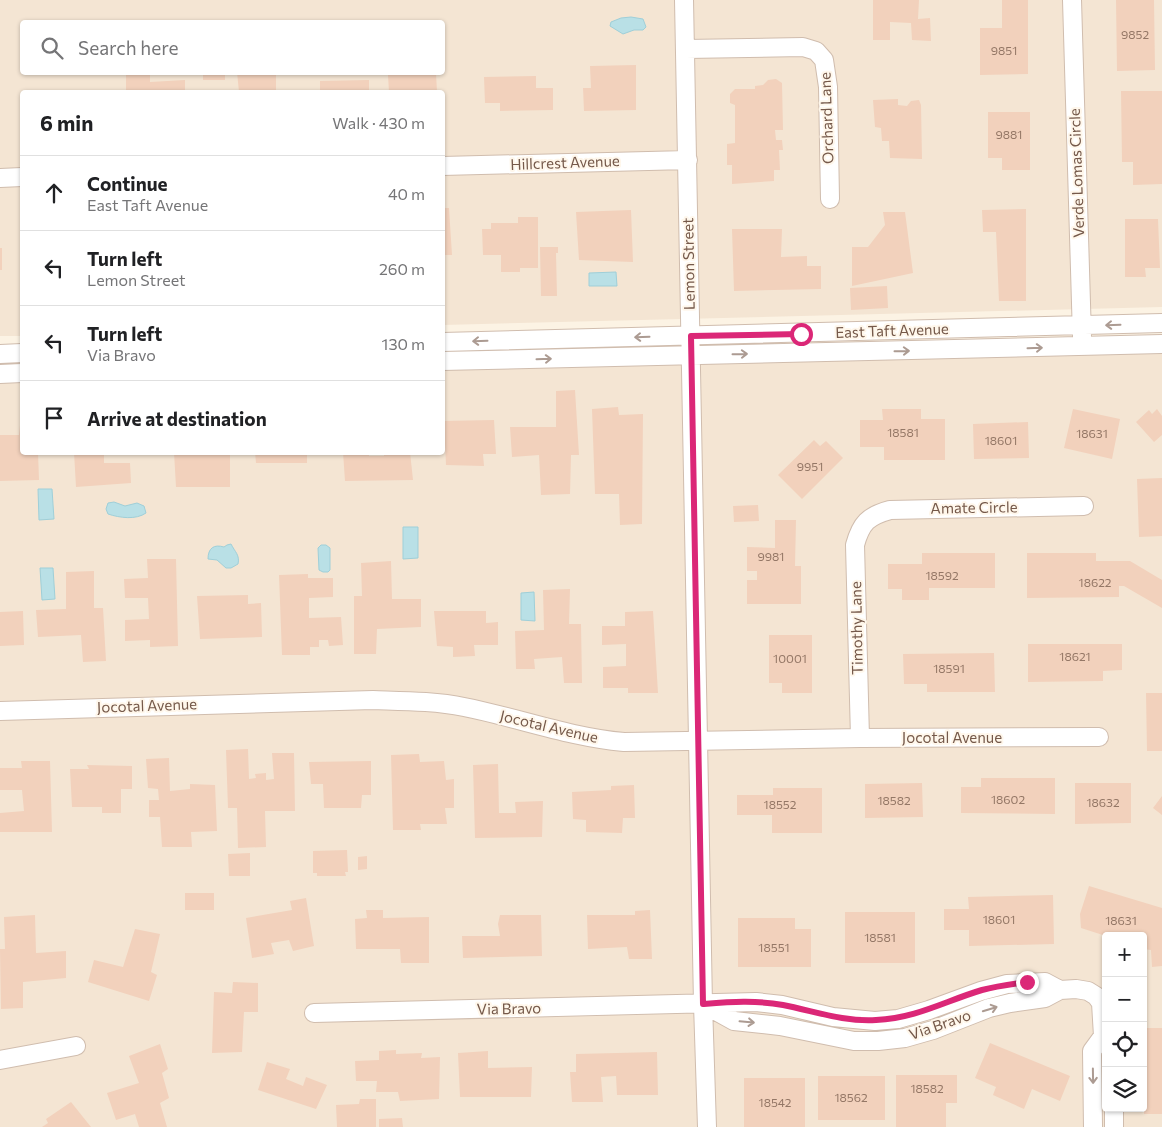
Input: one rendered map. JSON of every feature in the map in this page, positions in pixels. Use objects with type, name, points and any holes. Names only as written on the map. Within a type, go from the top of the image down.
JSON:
[{"type":"street","name":"Lemon Street","points":[[684,0],[707,1127]]},
{"type":"street","name":"Verde Lomas Circle","points":[[1072,0],[1082,346]]},
{"type":"street","name":"Orchard Lane","points":[[686,49],[803,47],[816,52],[824,60],[828,87],[830,199]]},
{"type":"street","name":"Hillcrest Avenue","points":[[445,166],[688,160]]},
{"type":"street","points":[[0,178],[20,177]]},
{"type":"street","name":"East Taft Avenue","points":[[445,342],[1162,323]]},
{"type":"street","name":"East Taft Avenue","points":[[445,361],[1162,344]]},
{"type":"street","points":[[0,354],[20,353]]},
{"type":"street","points":[[0,374],[20,373]]},
{"type":"street","name":"Amate Circle","points":[[866,521],[875,514],[890,510],[1084,506]]},
{"type":"street","name":"Timothy Lane","points":[[860,738],[855,545],[859,532],[866,521]]},
{"type":"street","name":"Jocotal Avenue","points":[[0,710],[373,700],[462,706],[557,732],[624,742],[860,738],[1099,737]]},
{"type":"street","name":"Via Bravo","points":[[314,1013],[756,1002],[782,1005],[841,1018],[875,1020],[898,1018],[929,1010],[981,991],[1007,984],[1045,982],[1060,990],[1082,990],[1096,996],[1101,1003],[1103,1022]]},
{"type":"street","name":"Via Bravo","points":[[703,1004],[734,1021],[780,1026],[854,1041],[878,1041],[934,1030],[989,1008],[1045,998],[1060,990]]},
{"type":"street","points":[[948,1003],[951,1023]]},
{"type":"street","points":[[836,1038],[841,1018]]},
{"type":"street","points":[[1093,1127],[1092,1052],[1102,1040]]},
{"type":"street","points":[[0,1060],[76,1046]]},
{"type":"street","points":[[1114,1112],[1114,1127]]},
{"type":"shaded area","points":[[0,0],[1162,0],[1162,307],[445,325],[445,90],[20,90],[20,336],[0,336]]},
{"type":"shaded area","points":[[1162,353],[1162,1127],[0,1127],[0,381],[20,381],[20,455],[445,455],[445,369]]},
{"type":"water","points":[[631,17],[643,19],[646,27],[643,30],[634,30],[623,34],[610,26],[611,22]]},
{"type":"water","points":[[616,272],[617,286],[589,286],[589,273]]},
{"type":"water","points":[[38,489],[52,489],[54,519],[39,520]]},
{"type":"water","points":[[114,502],[125,506],[137,503],[144,506],[146,513],[138,517],[128,518],[108,514],[106,509],[108,503]]},
{"type":"water","points":[[403,527],[418,527],[418,558],[403,559]]},
{"type":"water","points":[[231,544],[238,556],[238,564],[231,568],[226,568],[217,560],[208,559],[212,548]]},
{"type":"water","points":[[321,545],[326,545],[330,548],[330,570],[328,572],[319,570],[318,548]]},
{"type":"water","points":[[40,568],[53,568],[55,599],[42,600]]},
{"type":"water","points":[[534,592],[535,621],[521,620],[521,593]]},
{"type":"building","points":[[873,0],[919,0],[918,19],[930,18],[931,41],[912,40],[911,23],[890,22],[890,40],[873,40]]},
{"type":"building","points":[[1002,0],[1028,0],[1028,74],[980,75],[980,28],[1002,28]]},
{"type":"building","points":[[1116,0],[1154,0],[1155,70],[1117,71]]},
{"type":"building","points":[[636,65],[636,110],[584,111],[583,88],[591,88],[590,66]]},
{"type":"building","points":[[126,75],[150,75],[150,82],[185,80],[185,90],[126,90]]},
{"type":"building","points":[[203,75],[225,75],[225,80],[203,80]]},
{"type":"building","points":[[237,75],[276,75],[276,90],[239,90]]},
{"type":"building","points":[[388,75],[436,75],[437,90],[389,90]]},
{"type":"building","points":[[536,76],[536,88],[553,88],[553,110],[500,111],[500,103],[485,103],[484,77]]},
{"type":"building","points":[[776,79],[782,83],[783,130],[775,130],[776,140],[782,140],[783,150],[779,150],[780,170],[774,170],[774,181],[732,184],[732,165],[727,165],[727,144],[735,143],[735,105],[730,103],[730,94],[735,89],[755,89],[755,86],[763,85],[768,80]]},
{"type":"building","points":[[369,80],[369,90],[320,90],[320,81]]},
{"type":"building","points":[[1121,91],[1162,91],[1162,184],[1133,185],[1133,162],[1122,162]]},
{"type":"building","points":[[898,99],[898,105],[907,106],[911,101],[919,100],[921,105],[922,159],[890,158],[889,141],[882,141],[881,128],[875,127],[873,100]]},
{"type":"building","points":[[988,112],[1030,112],[1030,170],[1002,170],[1002,158],[988,158]]},
{"type":"building","points":[[445,208],[449,208],[452,255],[445,255]]},
{"type":"building","points":[[1026,209],[1026,301],[999,301],[996,232],[983,232],[982,210]]},
{"type":"building","points":[[631,210],[633,262],[579,260],[576,212]]},
{"type":"building","points":[[883,212],[905,212],[913,273],[852,286],[852,247],[868,247],[885,225]]},
{"type":"building","points":[[518,217],[538,217],[538,268],[520,268],[520,272],[501,272],[501,255],[483,255],[482,229],[491,229],[491,223],[518,223]]},
{"type":"building","points":[[1125,219],[1158,219],[1160,268],[1145,268],[1146,277],[1125,277]]},
{"type":"building","points":[[732,229],[782,229],[781,257],[807,256],[807,266],[821,266],[821,289],[734,291]]},
{"type":"building","points":[[540,247],[558,247],[558,253],[556,253],[557,296],[541,296]]},
{"type":"building","points":[[0,248],[2,248],[2,270],[0,270]]},
{"type":"building","points":[[887,286],[888,308],[851,310],[850,288]]},
{"type":"building","points":[[575,390],[579,455],[571,455],[570,494],[541,495],[539,455],[512,457],[510,427],[556,427],[556,391]]},
{"type":"building","points":[[618,407],[619,415],[643,414],[642,524],[620,525],[619,494],[595,494],[592,409]]},
{"type":"building","points":[[882,409],[921,409],[921,419],[945,419],[945,460],[884,460],[884,447],[860,447],[860,420],[883,420]]},
{"type":"building","points":[[1073,409],[1120,419],[1112,459],[1064,448]]},
{"type":"building","points":[[1157,409],[1162,416],[1162,435],[1154,442],[1136,422],[1149,410],[1152,414]]},
{"type":"building","points":[[494,420],[496,454],[483,454],[484,466],[446,465],[445,421]]},
{"type":"building","points":[[1028,422],[1029,458],[974,459],[973,424]]},
{"type":"building","points":[[20,425],[20,455],[38,455],[39,480],[0,481],[0,435],[19,435]]},
{"type":"building","points":[[814,440],[820,446],[826,441],[843,458],[802,499],[778,475]]},
{"type":"building","points":[[74,455],[104,455],[104,463],[130,463],[131,483],[76,487]]},
{"type":"building","points":[[174,455],[230,455],[230,487],[176,487]]},
{"type":"building","points":[[255,455],[307,455],[307,463],[256,463]]},
{"type":"building","points":[[343,455],[410,455],[413,480],[345,481]]},
{"type":"building","points":[[1162,478],[1162,536],[1139,537],[1137,479]]},
{"type":"building","points":[[758,505],[759,521],[734,522],[733,506]]},
{"type":"building","points":[[775,520],[796,520],[795,566],[801,566],[801,604],[747,604],[747,580],[757,580],[757,571],[747,571],[747,547],[775,548]]},
{"type":"building","points":[[922,553],[995,553],[995,588],[929,588],[929,600],[902,600],[902,589],[888,589],[888,564],[922,564]]},
{"type":"building","points":[[1027,553],[1096,553],[1096,561],[1130,561],[1162,580],[1162,608],[1124,586],[1119,586],[1119,597],[1027,598]]},
{"type":"building","points":[[147,559],[176,559],[178,646],[150,647],[150,640],[125,641],[125,620],[149,619],[148,598],[125,598],[124,579],[148,578]]},
{"type":"building","points":[[391,561],[392,599],[421,599],[421,627],[377,629],[376,654],[354,654],[354,596],[362,596],[361,563]]},
{"type":"building","points":[[94,571],[94,608],[103,608],[106,661],[83,662],[81,635],[38,637],[36,610],[66,609],[66,572]]},
{"type":"building","points":[[308,574],[308,578],[333,578],[333,597],[309,598],[309,618],[341,617],[343,645],[329,646],[328,640],[319,640],[319,647],[310,647],[310,655],[282,655],[279,575]]},
{"type":"building","points":[[570,589],[569,624],[581,624],[582,683],[564,683],[562,657],[534,659],[535,669],[516,669],[515,631],[544,630],[543,590]]},
{"type":"building","points":[[248,595],[248,604],[261,603],[262,637],[200,639],[197,596]]},
{"type":"building","points":[[23,611],[24,645],[0,646],[0,612]]},
{"type":"building","points":[[434,611],[486,611],[486,623],[498,622],[498,645],[474,645],[475,656],[453,657],[453,647],[437,646]]},
{"type":"building","points":[[653,611],[658,693],[628,693],[628,688],[603,688],[603,667],[626,666],[626,644],[602,645],[602,626],[625,626],[625,612]]},
{"type":"building","points":[[769,635],[812,635],[812,693],[782,693],[782,683],[769,683]]},
{"type":"building","points":[[1028,644],[1122,644],[1122,670],[1103,671],[1103,681],[1028,682]]},
{"type":"building","points":[[994,653],[995,692],[927,692],[927,684],[904,684],[903,654]]},
{"type":"building","points":[[1146,693],[1162,693],[1162,751],[1147,751]]},
{"type":"building","points":[[248,749],[249,779],[256,778],[255,774],[266,773],[266,780],[274,779],[272,753],[294,753],[295,811],[265,811],[266,847],[238,848],[237,808],[228,808],[226,750]]},
{"type":"building","points":[[419,754],[420,762],[444,761],[446,780],[454,779],[454,808],[445,808],[447,824],[420,824],[421,830],[393,830],[391,755]]},
{"type":"building","points":[[169,758],[170,791],[190,789],[190,784],[215,785],[217,831],[191,832],[192,847],[162,847],[160,817],[149,817],[149,800],[159,800],[158,789],[148,788],[146,759]]},
{"type":"building","points":[[21,761],[50,761],[52,832],[0,832],[0,813],[24,811],[22,790],[0,790],[0,768],[22,768]]},
{"type":"building","points":[[371,761],[371,795],[362,795],[361,808],[324,808],[323,784],[311,784],[309,762]]},
{"type":"building","points":[[498,764],[499,813],[516,813],[515,802],[543,801],[542,837],[475,838],[473,765]]},
{"type":"building","points":[[87,765],[132,766],[132,789],[121,789],[121,813],[102,813],[102,807],[72,807],[70,769],[89,769]]},
{"type":"building","points":[[981,778],[1055,778],[1055,814],[961,813],[961,787],[981,787]]},
{"type":"building","points":[[922,783],[923,817],[865,818],[865,784]]},
{"type":"building","points":[[1075,783],[1131,783],[1131,823],[1075,824]]},
{"type":"building","points":[[634,785],[635,818],[623,818],[622,833],[586,832],[586,820],[573,819],[572,792],[611,790],[611,786]]},
{"type":"building","points":[[773,788],[822,788],[822,833],[772,833],[772,815],[737,815],[737,795],[773,795]]},
{"type":"building","points":[[1162,796],[1162,815],[1153,808]]},
{"type":"building","points":[[347,850],[348,872],[345,872],[346,876],[317,876],[317,873],[313,873],[313,851]]},
{"type":"building","points":[[250,853],[250,876],[229,876],[228,854]]},
{"type":"building","points":[[367,856],[367,869],[358,870],[358,857]]},
{"type":"building","points":[[1089,886],[1162,908],[1162,966],[1152,967],[1151,950],[1147,950],[1147,932],[1102,932],[1102,935],[1081,928],[1080,914]]},
{"type":"building","points":[[185,893],[214,893],[214,910],[185,910]]},
{"type":"building","points":[[1053,895],[1054,944],[969,946],[969,930],[944,930],[944,909],[969,909],[968,897]]},
{"type":"building","points":[[306,898],[314,946],[293,951],[289,940],[271,943],[274,954],[252,958],[246,918],[292,910],[290,901]]},
{"type":"building","points":[[366,910],[383,910],[383,918],[429,917],[429,963],[401,963],[400,949],[356,949],[355,919],[367,918]]},
{"type":"building","points":[[650,910],[652,959],[629,959],[627,947],[588,949],[587,915],[635,915],[635,911]]},
{"type":"building","points":[[845,912],[915,912],[915,963],[845,963]]},
{"type":"building","points":[[35,915],[36,953],[66,951],[66,978],[23,982],[23,1008],[1,1009],[0,949],[5,949],[4,917]]},
{"type":"building","points":[[500,915],[541,915],[542,956],[463,958],[462,936],[500,936],[498,924]]},
{"type":"building","points":[[738,918],[795,918],[795,929],[811,929],[811,967],[738,967]]},
{"type":"building","points":[[135,929],[160,934],[151,972],[157,975],[149,1001],[88,982],[94,960],[123,967]]},
{"type":"building","points":[[233,982],[258,983],[258,1012],[244,1012],[242,1052],[212,1053],[214,992],[232,993]]},
{"type":"building","points":[[1147,1028],[1162,1028],[1162,1114],[1144,1114],[1144,1112],[1147,1112]]},
{"type":"building","points":[[990,1043],[1070,1076],[1060,1101],[1032,1089],[1024,1109],[993,1095],[996,1087],[975,1078]]},
{"type":"building","points":[[160,1044],[168,1069],[162,1073],[169,1098],[160,1103],[167,1127],[139,1127],[135,1114],[116,1120],[107,1093],[139,1083],[129,1056]]},
{"type":"building","points":[[396,1050],[396,1054],[422,1053],[421,1058],[440,1057],[439,1099],[400,1101],[398,1092],[376,1092],[377,1081],[356,1081],[355,1061],[379,1060],[379,1051]]},
{"type":"building","points":[[488,1051],[488,1068],[532,1067],[531,1097],[460,1097],[458,1053]]},
{"type":"building","points":[[657,1052],[658,1095],[617,1095],[616,1076],[601,1077],[603,1102],[572,1102],[570,1072],[576,1072],[576,1054]]},
{"type":"building","points":[[267,1062],[290,1069],[286,1079],[303,1086],[306,1077],[327,1085],[316,1109],[258,1090]]},
{"type":"building","points":[[896,1075],[957,1075],[957,1103],[946,1103],[946,1127],[896,1127]]},
{"type":"building","points":[[818,1076],[885,1076],[885,1120],[818,1120]]},
{"type":"building","points":[[744,1078],[805,1078],[805,1127],[744,1127]]},
{"type":"building","points":[[360,1099],[376,1099],[376,1127],[337,1127],[336,1105],[359,1104]]},
{"type":"building","points":[[71,1102],[91,1127],[42,1127],[48,1123],[46,1119]]},
{"type":"building","points":[[402,1118],[403,1127],[379,1127],[379,1119]]},
{"type":"route","points":[[801,334],[691,336],[703,1004],[756,1002],[782,1005],[833,1017],[875,1020],[898,1018],[929,1010],[981,991],[1007,984],[1027,982]]}]
